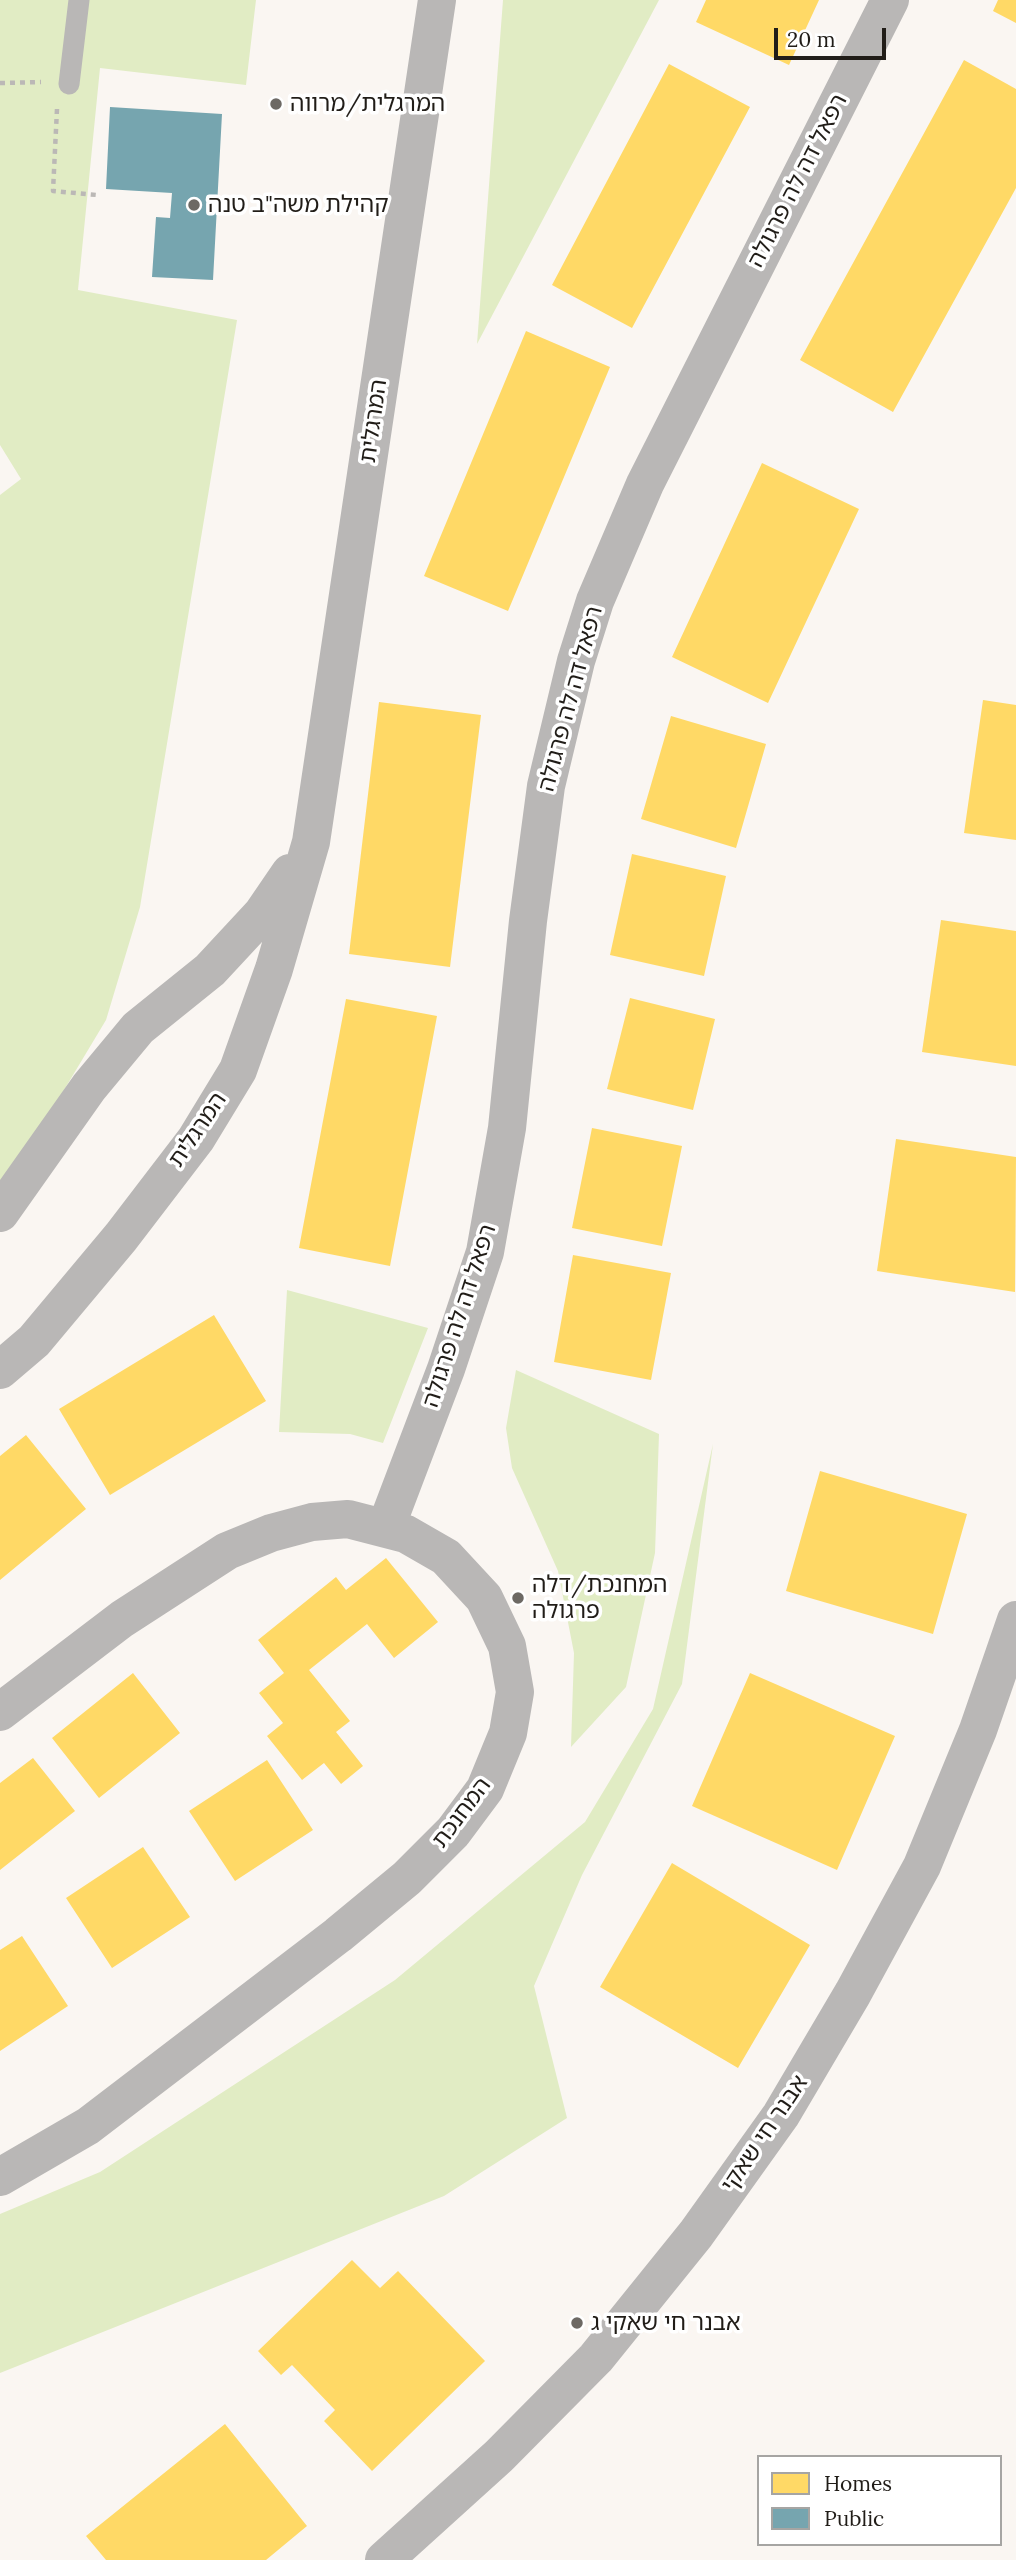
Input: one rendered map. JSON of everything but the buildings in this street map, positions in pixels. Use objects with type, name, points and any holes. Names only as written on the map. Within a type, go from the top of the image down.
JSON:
[{"type":"street","name":"המרגלית","points":[[0,1370],[34,1341],[121,1237],[196,1139],[238,1070],[274,969],[311,842],[437,0]]},
{"type":"street","name":"רפאל דה לה פרגולה","points":[[386,1527],[450,1358],[485,1252],[508,1128],[528,921],[546,786],[573,674],[596,601],[645,484],[890,0]]},
{"type":"street","name":"המרגלית","points":[[0,1213],[89,1087],[138,1028],[210,970],[262,914],[311,842]]},
{"type":"street","name":"המחנכת","points":[[0,1712],[122,1619],[227,1550],[271,1533],[312,1522],[348,1519],[405,1534],[446,1557],[484,1598],[507,1646],[516,1692],[508,1733],[485,1789],[453,1832],[407,1878],[338,1935],[88,2126],[0,2176]]},
{"type":"street","name":"אבנר חי שאקי","points":[[384,2560],[499,2456],[596,2358],[696,2234],[781,2115],[853,1993],[922,1866],[978,1730],[1016,1620]]},
{"type":"lane","points":[[64,84],[79,0]]},
{"type":"path","points":[[0,83],[27,81],[64,84],[53,191],[97,195]]},
{"type":"green space","points":[[0,0],[256,0],[246,85],[100,68],[78,290],[237,320],[140,907],[106,1020],[0,1189],[0,495],[21,479],[0,445]]},
{"type":"green space","points":[[503,0],[659,0],[477,344]]},
{"type":"green space","points":[[287,1290],[428,1328],[383,1443],[350,1434],[279,1432]]},
{"type":"green space","points":[[516,1370],[659,1434],[655,1553],[626,1687],[571,1747],[574,1653],[558,1571],[512,1468],[506,1428]]},
{"type":"green space","points":[[713,1444],[682,1684],[582,1875],[534,1986],[567,2118],[444,2196],[0,2373],[0,2214],[100,2172],[395,1980],[585,1822],[653,1709]]},
{"type":"place","name":"המרגלית/מרווה","points":[[276,104]]},
{"type":"place","name":"קהילת משה\"ב טנה","points":[[194,205]]},
{"type":"place","name":"המחנכת/דלה פרגולה","points":[[518,1598]]},
{"type":"place","name":"אבנר חי שאקי ג","points":[[577,2323]]}]
